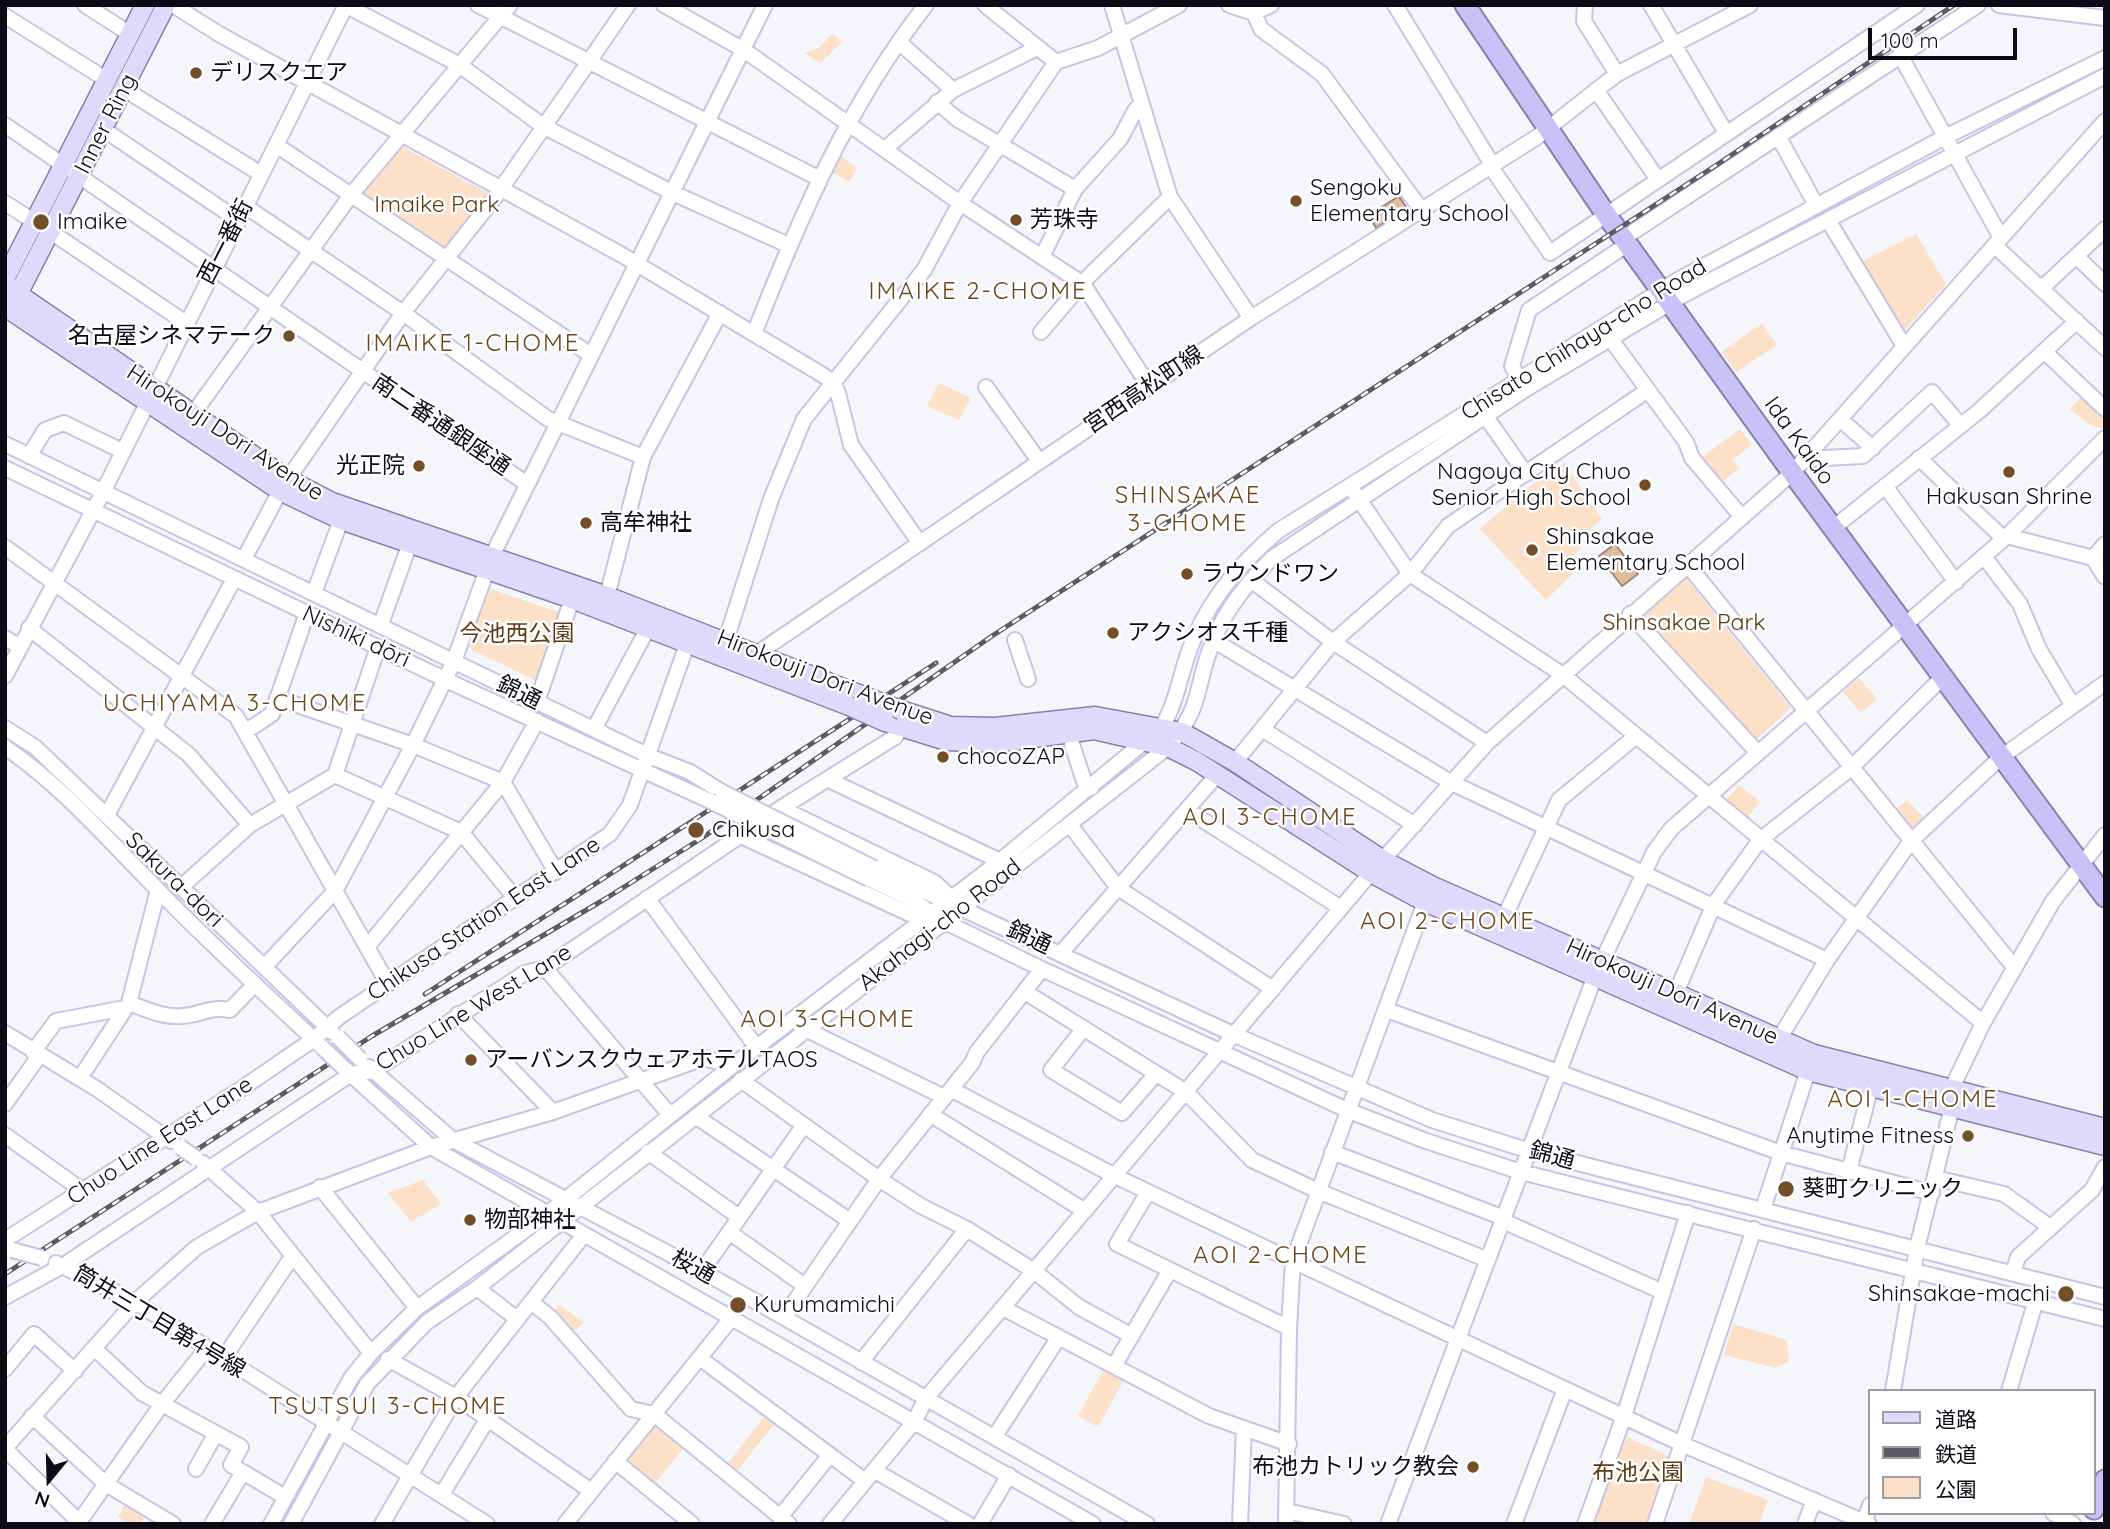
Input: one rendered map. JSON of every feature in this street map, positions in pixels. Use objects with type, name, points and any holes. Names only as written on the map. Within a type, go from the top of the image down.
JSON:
[{"type":"highway","name":"Ida Kaido","points":[[1465,5],[1542,133],[1611,209],[1666,297],[1798,466],[1832,529],[2105,898]]},
{"type":"highway","points":[[2096,1503],[2105,1480]]},
{"type":"main road","name":"Inner Ring","points":[[5,279],[145,5]]},
{"type":"main road","name":"Inner Ring","points":[[7,312],[12,290],[51,232],[166,5]]},
{"type":"main road","name":"Hirokouji Dori Avenue","points":[[12,290],[150,395],[341,520],[410,543],[607,596],[690,635],[856,701]]},
{"type":"main road","name":"Hirokouji Dori Avenue","points":[[7,312],[150,395],[193,414],[284,485],[489,563],[572,599],[648,628],[726,640],[946,741],[997,743],[1094,730],[1168,747],[1377,867],[1504,918],[1599,969],[1808,1071],[1871,1086],[1952,1098],[2105,1128]]},
{"type":"main road","name":"Hirokouji Dori Avenue","points":[[896,720],[951,726],[995,727],[1095,716],[1182,732],[1235,762],[1425,902],[1599,969],[1676,993],[1814,1054],[2105,1146]]},
{"type":"street","points":[[85,5],[130,34]]},
{"type":"street","points":[[173,5],[636,263],[833,382],[850,444],[919,542]]},
{"type":"street","points":[[346,5],[458,65],[543,126],[673,193],[788,246]]},
{"type":"street","name":"西一番街","points":[[5,676],[103,492],[346,5]]},
{"type":"street","points":[[478,5],[505,11],[588,61],[820,179]]},
{"type":"street","points":[[244,559],[284,485],[362,371],[403,313],[499,189],[628,5]]},
{"type":"street","points":[[664,5],[744,50],[886,148],[960,203],[1043,255],[1083,284],[1149,386]]},
{"type":"street","points":[[265,966],[335,891],[413,745],[454,661],[489,563],[765,5]]},
{"type":"street","points":[[754,334],[788,246],[849,122],[926,5]]},
{"type":"street","points":[[985,5],[1056,62]]},
{"type":"street","points":[[1112,5],[1170,197],[1251,318]]},
{"type":"street","points":[[726,640],[771,499],[804,419],[925,270],[960,203],[1056,62],[1098,48],[1179,5]]},
{"type":"street","points":[[1229,5],[1254,13],[1271,5]]},
{"type":"street","points":[[1395,5],[1492,167],[1550,253],[1611,209],[1917,5]]},
{"type":"street","points":[[1585,5],[1584,21],[1617,74]]},
{"type":"street","points":[[1651,5],[1726,133]]},
{"type":"street","name":"宮西高松町線","points":[[758,653],[1251,318],[1492,167],[1542,133],[1617,74],[1750,5]]},
{"type":"street","points":[[1519,379],[1512,366],[1529,310],[1778,136],[1978,5]]},
{"type":"street","points":[[1999,5],[2105,18]]},
{"type":"street","points":[[193,414],[399,133],[505,11]]},
{"type":"street","points":[[1254,13],[1261,29],[1322,74],[1423,212]]},
{"type":"street","points":[[5,16],[107,80]]},
{"type":"street","points":[[900,43],[953,90]]},
{"type":"street","points":[[886,148],[953,90],[1037,48]]},
{"type":"street","points":[[1900,55],[1997,241],[2105,348]]},
{"type":"street","name":"Chisato Chihaya-cho Road","points":[[1147,742],[1162,727],[1178,696],[1195,636],[1231,576],[1278,531],[1519,379],[1666,297],[1816,205],[1943,138],[2105,58]]},
{"type":"street","name":"Chisato Chihaya-cho Road","points":[[1168,747],[1182,732],[1197,703],[1213,640],[1236,597],[1295,541],[1526,389],[1612,341],[1666,297],[1828,220],[1952,153],[2105,76]]},
{"type":"street","points":[[124,89],[261,174]]},
{"type":"street","points":[[1596,90],[1657,178]]},
{"type":"street","points":[[937,102],[957,119],[1075,189]]},
{"type":"street","points":[[1043,255],[1075,189],[1120,139],[1136,109],[1143,107]]},
{"type":"street","points":[[834,1522],[914,1422],[927,1396],[1341,908],[1487,743],[1798,466],[2105,121]]},
{"type":"street","name":"南二番通銀座通","points":[[5,125],[63,167],[80,174],[527,484]]},
{"type":"street","points":[[103,129],[238,220]]},
{"type":"street","points":[[1778,136],[1816,205]]},
{"type":"street","points":[[276,145],[591,355]]},
{"type":"street","points":[[1041,331],[1083,284],[1170,197]]},
{"type":"street","points":[[5,203],[34,222]]},
{"type":"street","points":[[245,206],[403,313],[556,424],[643,457]]},
{"type":"street","points":[[1828,220],[1904,346]]},
{"type":"street","points":[[2042,288],[2105,229]]},
{"type":"street","points":[[51,232],[186,323]]},
{"type":"street","points":[[2076,256],[2105,284]]},
{"type":"street","points":[[607,596],[643,457],[720,313]]},
{"type":"street","points":[[1832,529],[1961,426],[2077,321]]},
{"type":"street","points":[[1612,341],[1686,442],[1692,458],[1741,516]]},
{"type":"street","points":[[2045,352],[2105,409]]},
{"type":"street","points":[[986,387],[1039,461]]},
{"type":"street","points":[[1235,762],[1333,642],[1410,575],[1448,526],[1648,390]]},
{"type":"street","points":[[1798,466],[1863,456],[1932,392],[1961,426]]},
{"type":"street","points":[[1486,417],[1526,474]]},
{"type":"street","points":[[1841,420],[1873,448]]},
{"type":"street","points":[[29,456],[45,430],[64,423],[122,451]]},
{"type":"street","points":[[1388,1524],[1599,969],[1644,871],[1671,829],[1901,625],[1985,558],[2105,438]]},
{"type":"street","name":"錦通","points":[[5,444],[649,756],[690,772],[716,797],[872,873],[953,901],[1235,1035],[1358,1090],[1432,1120],[1530,1151],[2105,1297]]},
{"type":"street","points":[[1919,458],[2006,538],[2099,560]]},
{"type":"street","name":"Nishiki dōri","points":[[5,468],[446,680],[643,771],[716,797]]},
{"type":"street","points":[[1350,486],[1410,575],[1563,675],[1983,1023]]},
{"type":"street","points":[[1885,486],[1956,582]]},
{"type":"street","points":[[314,593],[341,520]]},
{"type":"street","points":[[381,624],[410,543]]},
{"type":"street","points":[[2105,544],[2099,560],[2105,578]]},
{"type":"street","points":[[5,547],[236,716],[388,985]]},
{"type":"street","points":[[1985,558],[2020,604],[2039,649],[2073,706]]},
{"type":"street","points":[[1687,564],[2015,968]]},
{"type":"street","points":[[107,815],[234,579]]},
{"type":"street","points":[[1251,580],[1333,642],[1487,743]]},
{"type":"street","points":[[537,702],[572,599]]},
{"type":"street","points":[[245,732],[272,714],[307,613]]},
{"type":"street","points":[[1630,614],[1758,753]]},
{"type":"street","points":[[29,628],[189,755],[250,825]]},
{"type":"street","points":[[594,729],[648,628]]},
{"type":"street","name":"Chikusa Station East Lane","points":[[318,1043],[388,985],[610,834],[629,805],[643,771],[690,635]]},
{"type":"street","points":[[5,638],[19,646]]},
{"type":"street","points":[[1015,640],[1028,679]]},
{"type":"street","points":[[1213,640],[1452,783],[1714,904],[1827,960]]},
{"type":"street","points":[[180,888],[250,825],[335,775],[379,647]]},
{"type":"street","points":[[1676,993],[1714,904],[1760,840],[1850,768],[1942,678]]},
{"type":"street","points":[[1779,1039],[1855,918],[1911,841],[2000,758],[2105,683]]},
{"type":"street","points":[[277,698],[413,745],[503,782],[556,872]]},
{"type":"street","name":"Chuo Line West Lane","points":[[5,1297],[64,1265],[347,1071],[373,1071],[525,973],[545,968],[781,808],[895,737],[896,720]]},
{"type":"street","points":[[367,947],[503,782],[537,721]]},
{"type":"street","name":"Sakura-dori","points":[[5,728],[35,747],[360,1059]]},
{"type":"street","points":[[1262,729],[1415,825]]},
{"type":"street","points":[[1504,918],[1559,800],[1635,737]]},
{"type":"street","name":"Akahagi-cho Road","points":[[573,1202],[697,1117],[806,1031],[1000,861],[1147,742]]},
{"type":"street","points":[[1072,744],[1084,781],[1091,788]]},
{"type":"street","name":"Sakura-dori","points":[[5,747],[28,763],[100,830],[158,890],[347,1071]]},
{"type":"street","name":"Akahagi-cho Road","points":[[953,901],[1070,825],[1168,747]]},
{"type":"street","points":[[335,775],[461,832],[516,899]]},
{"type":"street","points":[[1061,953],[1217,775]]},
{"type":"street","points":[[829,780],[1000,861]]},
{"type":"street","points":[[781,808],[934,882],[953,901]]},
{"type":"street","points":[[1186,810],[1341,908]]},
{"type":"street","points":[[1070,825],[1118,888],[1273,989]]},
{"type":"street","points":[[1893,1389],[1917,1248],[1952,1098],[1983,1023],[2053,901],[2105,835]]},
{"type":"street","points":[[741,836],[933,918]]},
{"type":"street","name":"錦通","points":[[872,873],[933,918],[1347,1110],[1521,1172],[2105,1319]]},
{"type":"street","points":[[80,1078],[127,1005],[158,890]]},
{"type":"street","points":[[647,898],[757,1048]]},
{"type":"street","points":[[1344,1524],[1287,1517],[1289,1328],[1293,1261],[1425,902]]},
{"type":"street","name":"Akahagi-cho Road","points":[[573,1202],[670,1115],[732,1066],[933,918]]},
{"type":"street","points":[[545,968],[670,1115]]},
{"type":"street","points":[[784,1317],[878,1179],[948,1093],[1042,969]]},
{"type":"street","points":[[5,1104],[56,1021],[127,1005],[172,1016],[191,1015],[212,1007],[230,1010],[255,984]]},
{"type":"street","points":[[1024,992],[1186,1093],[1252,1160],[1318,1191],[1488,1260]]},
{"type":"street","points":[[1387,1010],[1781,1153],[1849,1171],[2004,1194],[2050,1227]]},
{"type":"street","points":[[458,1014],[553,1112]]},
{"type":"street","points":[[794,1019],[806,1031],[948,1093],[1148,1192],[1684,1445],[1866,1523]]},
{"type":"street","points":[[1084,1028],[1051,1070],[1122,1113],[1155,1075]]},
{"type":"street","points":[[5,1032],[36,1054],[80,1078],[209,1166],[258,1212],[370,1353]]},
{"type":"street","name":"Chuo Line East Lane","points":[[8,1246],[83,1191],[318,1043]]},
{"type":"street","points":[[206,1348],[162,1404],[80,1523],[5,1448],[135,1302],[197,1247],[258,1212],[431,1147],[553,1112],[639,1079],[704,1058],[732,1066]]},
{"type":"street","name":"桜通","points":[[360,1059],[453,1140],[573,1202],[927,1396],[1147,1524]]},
{"type":"street","name":"桜通","points":[[347,1071],[431,1147],[552,1219],[1093,1524]]},
{"type":"street","points":[[1763,1209],[1808,1071]]},
{"type":"street","points":[[741,1080],[878,1179],[920,1206],[968,1229],[1034,1271],[1079,1307],[1132,1336]]},
{"type":"street","points":[[1849,1171],[1871,1086]]},
{"type":"street","points":[[930,1114],[1085,1211]]},
{"type":"street","points":[[697,1117],[849,1221]]},
{"type":"street","points":[[702,1272],[804,1125]]},
{"type":"street","points":[[5,1135],[83,1191]]},
{"type":"street","points":[[648,1152],[739,1217]]},
{"type":"street","points":[[1332,1152],[1504,1219],[1663,1292]]},
{"type":"street","points":[[2013,1273],[2018,1257],[2092,1190],[2105,1167]]},
{"type":"street","points":[[320,1187],[417,1308]]},
{"type":"street","points":[[1148,1192],[1117,1244],[1289,1328]]},
{"type":"street","points":[[291,1524],[367,1384],[388,1359],[427,1322],[477,1288],[573,1202]]},
{"type":"street","points":[[1585,1524],[1624,1416],[1688,1213]]},
{"type":"street","points":[[271,1524],[351,1378],[370,1353],[417,1308],[552,1219]]},
{"type":"street","points":[[862,1362],[968,1229]]},
{"type":"street","points":[[1655,1524],[1684,1445],[1754,1229]]},
{"type":"street","points":[[729,1232],[805,1286]]},
{"type":"street","points":[[382,1524],[456,1397],[583,1236]]},
{"type":"street","name":"筒井三丁目第4号線","points":[[8,1246],[64,1265],[135,1302],[487,1524]]},
{"type":"street","points":[[223,1359],[292,1257]]},
{"type":"street","points":[[1114,1366],[1170,1270]]},
{"type":"street","points":[[477,1288],[517,1319]]},
{"type":"street","points":[[2011,1389],[2036,1300]]},
{"type":"street","points":[[532,1303],[550,1317],[631,1409],[654,1414],[785,1520],[830,1455]]},
{"type":"street","points":[[1003,1308],[1209,1416],[1289,1444]]},
{"type":"street","points":[[565,1524],[730,1320]]},
{"type":"street","points":[[5,1369],[34,1334],[75,1371]]},
{"type":"street","points":[[995,1436],[1059,1337]]},
{"type":"street","points":[[95,1349],[142,1393],[241,1447],[231,1465],[285,1497]]},
{"type":"street","points":[[388,1359],[456,1397],[591,1491]]},
{"type":"street","points":[[701,1359],[830,1455],[968,1524]]},
{"type":"street","points":[[1514,1524],[1565,1389]]},
{"type":"street","points":[[32,1416],[107,1484],[173,1524]]},
{"type":"street","points":[[442,1494],[487,1420]]},
{"type":"street","points":[[1240,1524],[1244,1428]]},
{"type":"street","points":[[196,1469],[216,1433]]},
{"type":"street","points":[[615,1461],[692,1524]]},
{"type":"street","points":[[212,1524],[243,1472]]},
{"type":"street","points":[[980,1524],[1009,1475]]},
{"type":"street","points":[[1805,1524],[1814,1500]]},
{"type":"street","points":[[2057,1515],[2073,1524]]},
{"type":"green space","points":[[833,34],[842,42],[821,63],[805,53],[818,48]]},
{"type":"green space","name":"Imaike Park","points":[[398,147],[403,147],[486,192],[486,197],[447,249],[442,249],[364,197],[362,191]]},
{"type":"green space","points":[[841,156],[857,168],[849,182],[833,172],[832,167]]},
{"type":"green space","points":[[1916,234],[1946,284],[1904,331],[1899,330],[1859,263]]},
{"type":"green space","points":[[1762,323],[1777,345],[1736,372],[1722,352]]},
{"type":"green space","points":[[939,383],[971,398],[959,420],[927,406]]},
{"type":"green space","points":[[2083,395],[2105,416],[2105,429],[2090,425],[2070,409]]},
{"type":"green space","points":[[1740,429],[1752,445],[1733,460],[1739,468],[1718,485],[1697,461]]},
{"type":"green space","points":[[1564,463],[1602,519],[1576,542],[1581,548],[1568,560],[1577,570],[1546,600],[1480,529],[1527,488]]},
{"type":"green space","name":"Shinsakae Park","points":[[1682,577],[1686,578],[1791,708],[1755,741],[1640,615]]},
{"type":"green space","name":"今池西公園","points":[[491,589],[558,612],[561,618],[540,678],[535,680],[472,650],[468,644],[486,590]]},
{"type":"green space","points":[[1859,678],[1877,699],[1861,713],[1843,692]]},
{"type":"green space","points":[[1739,785],[1760,802],[1747,818],[1726,800]]},
{"type":"green space","points":[[1907,800],[1925,819],[1913,830],[1909,829],[1894,811]]},
{"type":"green space","points":[[423,1180],[441,1204],[411,1222],[388,1193]]},
{"type":"green space","points":[[559,1305],[584,1322],[570,1335],[552,1314]]},
{"type":"green space","points":[[1733,1324],[1784,1339],[1787,1342],[1789,1361],[1776,1368],[1724,1355]]},
{"type":"green space","points":[[1105,1367],[1125,1378],[1098,1427],[1078,1416]]},
{"type":"green space","points":[[767,1413],[777,1421],[736,1472],[727,1465]]},
{"type":"green space","points":[[656,1420],[686,1445],[652,1487],[621,1462]]},
{"type":"green space","name":"布池公園","points":[[1622,1437],[1671,1457],[1648,1524],[1591,1524]]},
{"type":"green space","points":[[1706,1477],[1768,1500],[1759,1524],[1689,1524]]},
{"type":"green space","points":[[126,1503],[145,1515],[140,1524],[129,1524],[118,1517]]},
{"type":"shaded area","points":[[1399,196],[1407,209],[1376,228],[1369,215]]},
{"type":"shaded area","points":[[1615,544],[1638,574],[1622,586],[1599,556]]},
{"type":"railway","points":[[5,1274],[372,1036],[605,899],[702,838],[992,636],[1718,164],[1954,5]]},
{"type":"railway","points":[[425,994],[936,663]]},
{"type":"place","name":"デリスクエア","points":[[196,73]]},
{"type":"place","name":"Sengoku Elementary School","points":[[1296,201]]},
{"type":"place","name":"芳珠寺","points":[[1016,220]]},
{"type":"place","name":"Imaike","points":[[41,222]]},
{"type":"place","name":"名古屋シネマテーク","points":[[289,336]]},
{"type":"place","name":"光正院","points":[[419,466]]},
{"type":"place","name":"Hakusan Shrine","points":[[2009,472]]},
{"type":"place","name":"Nagoya City Chuo Senior High School","points":[[1645,485]]},
{"type":"place","name":"高牟神社","points":[[586,523]]},
{"type":"place","name":"Shinsakae Elementary School","points":[[1532,550]]},
{"type":"place","name":"ラウンドワン","points":[[1187,574]]},
{"type":"place","name":"アクシオス千種","points":[[1113,633]]},
{"type":"place","name":"chocoZAP","points":[[943,757]]},
{"type":"place","name":"Chikusa","points":[[696,830]]},
{"type":"place","name":"アーバンスクウェアホテルTAOS","points":[[471,1060]]},
{"type":"place","name":"Anytime Fitness","points":[[1968,1136]]},
{"type":"place","name":"葵町クリニック","points":[[1786,1189]]},
{"type":"place","name":"物部神社","points":[[470,1220]]},
{"type":"place","name":"Shinsakae-machi","points":[[2066,1294]]},
{"type":"place","name":"Kurumamichi","points":[[738,1305]]},
{"type":"place","name":"布池カトリック教会","points":[[1473,1467]]},
{"type":"district","name":"IMAIKE 2-CHOME","points":[[978,292]]},
{"type":"district","name":"IMAIKE 1-CHOME","points":[[473,344]]},
{"type":"district","name":"SHINSAKAE 3-CHOME","points":[[1188,510]]},
{"type":"district","name":"UCHIYAMA 3-CHOME","points":[[235,704]]},
{"type":"district","name":"AOI 3-CHOME","points":[[1270,818]]},
{"type":"district","name":"AOI 2-CHOME","points":[[1448,922]]},
{"type":"district","name":"AOI 3-CHOME","points":[[828,1020]]},
{"type":"district","name":"AOI 1-CHOME","points":[[1913,1100]]},
{"type":"district","name":"AOI 2-CHOME","points":[[1281,1256]]},
{"type":"district","name":"TSUTSUI 3-CHOME","points":[[388,1407]]}]
